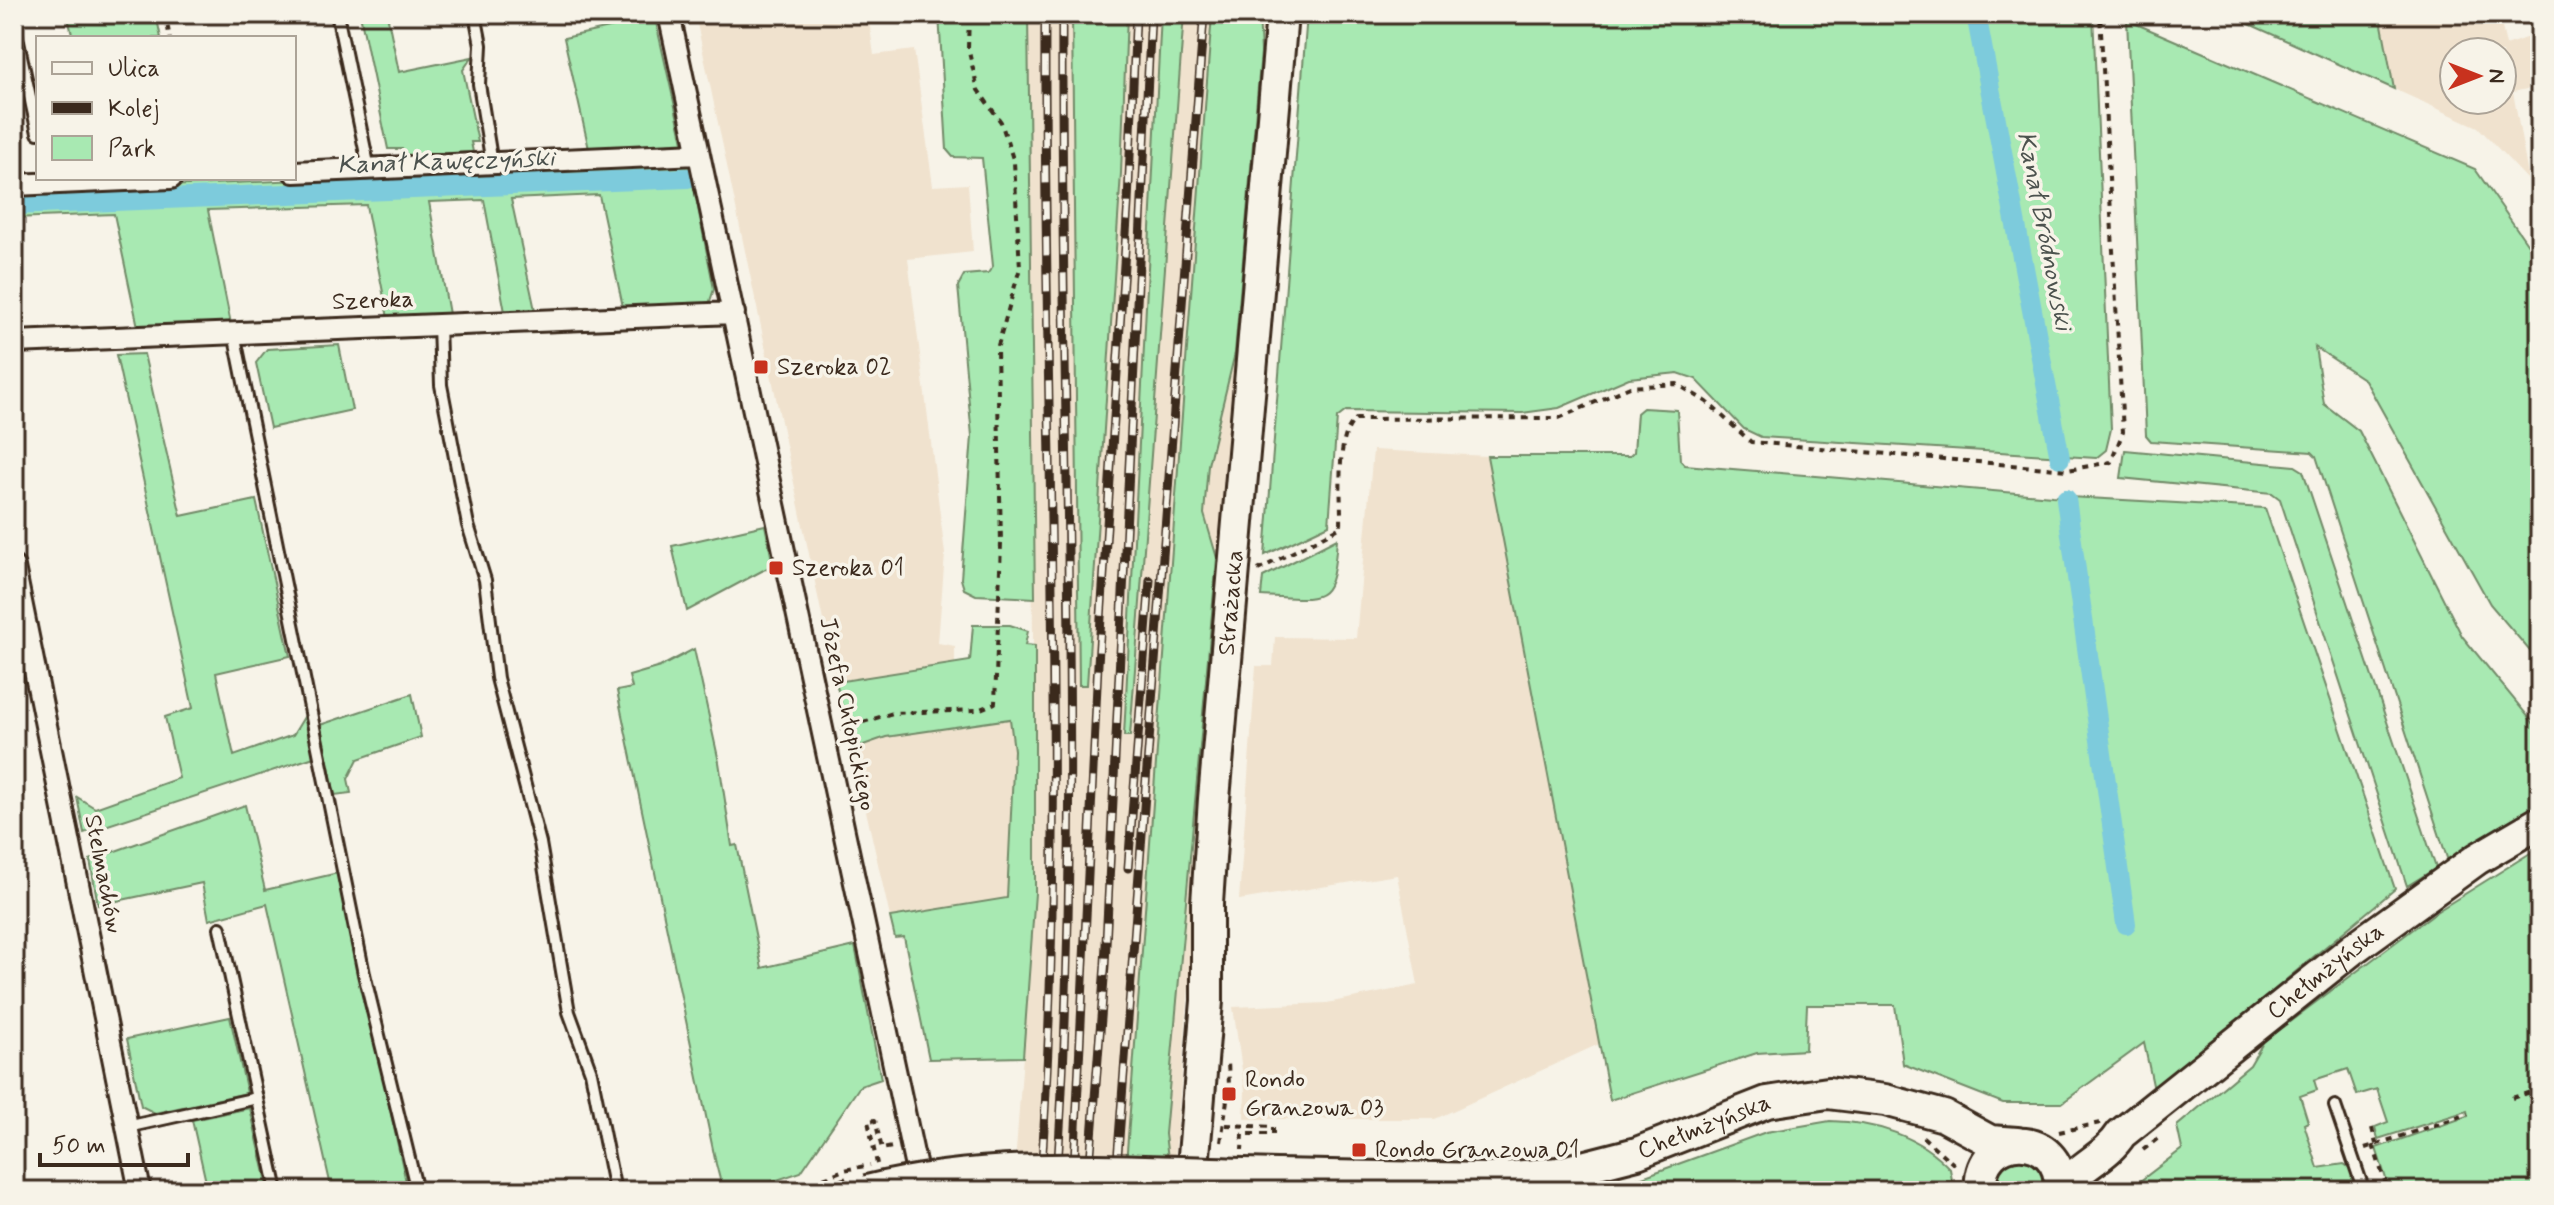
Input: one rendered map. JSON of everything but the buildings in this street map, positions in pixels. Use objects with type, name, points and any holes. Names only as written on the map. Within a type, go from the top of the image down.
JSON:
[{"type":"street","name":"Józefa Chłopickiego","points":[[669,14],[921,1191]]},
{"type":"street","name":"Strażacka","points":[[1191,1191],[1207,1001],[1207,903],[1216,771],[1282,14]]},
{"type":"street","points":[[296,172],[698,154]]},
{"type":"street","points":[[14,185],[90,180]]},
{"type":"street","name":"Szeroka","points":[[14,342],[734,313]]},
{"type":"street","name":"Stelmachów","points":[[14,567],[140,1191]]},
{"type":"street","name":"Chełmżyńska","points":[[2061,1191],[2074,1175],[2111,1149],[2121,1134],[2354,948],[2477,859],[2540,822]]},
{"type":"street","name":"Chełmżyńska","points":[[862,1183],[999,1171],[1488,1179],[1559,1173],[1628,1156],[1767,1102],[1814,1094],[1864,1096],[1917,1122],[1969,1158],[1981,1185]]},
{"type":"street","name":"Chełmżyńska","points":[[1917,1122],[1944,1116],[1990,1141],[2060,1150],[2121,1134]]},
{"type":"street","points":[[1981,1185],[1993,1154],[2028,1145],[2054,1161],[2061,1191]]},
{"type":"lane","points":[[337,14],[369,169]]},
{"type":"lane","points":[[475,14],[481,45],[479,84],[492,164]]},
{"type":"lane","points":[[14,24],[36,124]]},
{"type":"lane","points":[[439,324],[441,385],[468,525],[485,580],[497,678],[540,843],[569,1012],[591,1072],[615,1191]]},
{"type":"lane","points":[[234,333],[364,974],[417,1191]]},
{"type":"lane","points":[[220,928],[277,1191]]},
{"type":"lane","points":[[127,1127],[257,1098]]},
{"type":"lane","points":[[2335,1106],[2364,1191]]},
{"type":"path","points":[[165,14],[170,36]]},
{"type":"path","points":[[825,734],[893,713],[978,710],[995,703],[1001,543],[997,349],[1020,268],[1014,162],[1001,122],[978,90],[968,48],[969,14]]},
{"type":"path","points":[[1254,572],[1341,527],[1342,457],[1347,426],[1356,419],[1559,418],[1630,387],[1677,384],[1707,402],[1751,442],[2068,470],[2111,462],[2123,432],[2100,14]]},
{"type":"path","points":[[2512,1098],[2540,1089]]},
{"type":"path","points":[[2351,1152],[2468,1114]]},
{"type":"path","points":[[877,1160],[868,1121],[875,1120],[882,1149],[886,1148]]},
{"type":"path","points":[[1917,1122],[1949,1157],[1955,1151]]},
{"type":"path","points":[[1226,1125],[1273,1127],[1273,1134],[1243,1134],[1242,1147]]},
{"type":"path","points":[[2075,1128],[2080,1139]]},
{"type":"path","points":[[2372,1128],[2388,1191]]},
{"type":"path","points":[[790,1191],[866,1164],[871,1171],[887,1167]]},
{"type":"path","points":[[806,1191],[862,1183]]},
{"type":"shaded area","points":[[695,14],[868,14],[874,55],[914,50],[933,186],[968,184],[973,252],[908,259],[945,554],[938,643],[955,646],[955,666],[836,682]]},
{"type":"shaded area","points":[[1028,14],[1270,14],[1172,1191],[1013,1191],[1035,893]]},
{"type":"shaded area","points":[[2380,14],[2499,14],[2504,36],[2438,36],[2438,109],[2394,89]]},
{"type":"shaded area","points":[[2531,36],[2540,86],[2518,91],[2518,41]]},
{"type":"shaded area","points":[[2454,116],[2517,116],[2529,181],[2478,127]]},
{"type":"shaded area","points":[[1373,450],[1487,456],[1599,1044],[1435,1119],[1244,1119],[1245,1091],[1233,1007],[1327,1003],[1418,985],[1397,875],[1239,900],[1256,666],[1273,666],[1275,637],[1356,638]]},
{"type":"shaded area","points":[[1010,718],[1014,750],[1007,899],[890,917],[852,749],[886,737]]},
{"type":"green space","points":[[67,14],[156,14],[161,36],[72,36]]},
{"type":"green space","points":[[360,14],[387,14],[399,72],[472,57],[463,70],[478,142],[471,142],[473,152],[407,156],[402,149],[388,149]]},
{"type":"green space","points":[[939,14],[1028,14],[1035,598],[976,595],[964,589],[961,579],[972,436],[958,286],[964,275],[988,273],[993,266],[982,158],[953,157],[947,150]]},
{"type":"green space","points":[[1072,14],[1127,14],[1121,173],[1087,685],[1079,685]]},
{"type":"green space","points":[[1161,14],[1184,14],[1130,736],[1124,736]]},
{"type":"green space","points":[[1212,14],[1259,14],[1261,52],[1235,353],[1208,465],[1204,514],[1217,558],[1165,1134],[1172,1191],[1124,1191]]},
{"type":"green space","points":[[1307,14],[2093,14],[2111,429],[2106,450],[2096,458],[1761,437],[1744,429],[1696,379],[1678,373],[1629,378],[1559,408],[1522,413],[1346,411],[1337,418],[1329,525],[1265,555]]},
{"type":"green space","points":[[2227,14],[2380,14],[2394,89]]},
{"type":"green space","points":[[655,18],[683,142],[679,146],[589,149],[564,38]]},
{"type":"green space","points":[[2127,20],[2475,169],[2540,262],[2540,663],[2490,604],[2365,380],[2315,347],[2324,404],[2359,431],[2462,636],[2540,731],[2540,808],[2448,861],[2316,456],[2312,452],[2151,441],[2146,435]]},
{"type":"green space","points":[[689,162],[714,289],[709,304],[623,307],[599,195],[511,199],[535,310],[505,312],[484,200],[429,202],[449,314],[388,318],[366,205],[208,210],[231,324],[138,327],[114,214],[14,218],[14,193]]},
{"type":"green space","points":[[339,345],[352,410],[270,428],[256,363],[267,349]]},
{"type":"green space","points":[[144,354],[181,516],[256,500],[290,656],[216,673],[234,756],[293,735],[304,717],[314,757],[84,833],[77,797],[95,808],[179,778],[165,717],[193,708],[116,355]]},
{"type":"green space","points":[[1643,408],[1677,410],[1680,460],[1685,465],[2052,496],[2265,508],[2395,889],[2154,1090],[2144,1043],[2062,1103],[2003,1103],[1903,1064],[1895,1005],[1807,1005],[1805,1050],[1757,1053],[1610,1100],[1487,456],[1630,456],[1634,452],[1637,413]]},
{"type":"green space","points":[[2125,450],[2295,466],[2303,471],[2436,868],[2407,886],[2280,499],[2272,493],[2121,478]]},
{"type":"green space","points":[[765,525],[773,565],[687,611],[672,546]]},
{"type":"green space","points":[[1337,539],[1332,577],[1321,594],[1299,598],[1261,596],[1263,577]]},
{"type":"green space","points":[[973,625],[1010,625],[1028,631],[1025,645],[1035,646],[1035,893],[1023,1057],[929,1059],[904,937],[895,938],[890,917],[1007,898],[1014,750],[1010,719],[886,737],[852,749],[836,682],[970,661]]},
{"type":"green space","points":[[694,649],[719,762],[732,846],[737,845],[762,968],[855,946],[881,1079],[860,1086],[801,1172],[744,1191],[723,1191],[716,1164],[617,691],[632,688],[629,676],[660,667]]},
{"type":"green space","points":[[412,694],[421,737],[358,759],[348,779],[351,793],[335,795],[320,725]]},
{"type":"green space","points":[[245,805],[265,890],[338,873],[408,1191],[332,1191],[267,904],[209,920],[202,883],[98,905],[90,860]]},
{"type":"green space","points":[[2540,847],[2540,1191],[2390,1191],[2376,1148],[2468,1116],[2467,1111],[2378,1139],[2375,1127],[2388,1122],[2377,1089],[2357,1095],[2348,1069],[2314,1080],[2317,1090],[2300,1096],[2308,1122],[2304,1124],[2318,1168],[2344,1164],[2351,1169],[2359,1191],[2127,1191],[2182,1149],[2177,1126],[2250,1065],[2264,1041],[2436,912]]},
{"type":"green space","points":[[230,1017],[247,1093],[155,1113],[141,1106],[127,1039]]},
{"type":"green space","points":[[250,1108],[269,1191],[208,1191],[192,1120]]},
{"type":"green space","points":[[1830,1121],[1863,1124],[1910,1139],[1950,1169],[1954,1191],[1604,1191],[1766,1132]]},
{"type":"green space","points":[[2011,1156],[2040,1161],[2049,1191],[1992,1191],[1994,1171]]},
{"type":"waterway","name":"Kanał Bródnowski","points":[[1976,14],[2060,458]]},
{"type":"waterway","name":"Kanał Kawęczyński","points":[[14,205],[688,178]]},
{"type":"waterway","name":"Kanał Bródnowski","points":[[2066,499],[2126,924]]},
{"type":"railway","points":[[1040,1191],[1048,1044],[1053,750],[1045,14]]},
{"type":"railway","points":[[1056,1191],[1064,1044],[1070,750],[1062,14]]},
{"type":"railway","points":[[1073,1191],[1098,664],[1128,203],[1136,14]]},
{"type":"railway","points":[[1088,1191],[1105,965],[1151,14]]},
{"type":"railway","points":[[1115,1191],[1204,14]]},
{"type":"railway","points":[[1128,868],[1150,580]]},
{"type":"place","name":"Szeroka 02","points":[[761,367]]},
{"type":"place","name":"Szeroka 01","points":[[776,568]]},
{"type":"place","name":"Rondo Granzowa 03","points":[[1229,1094]]},
{"type":"place","name":"Rondo Granzowa 01","points":[[1359,1150]]}]
